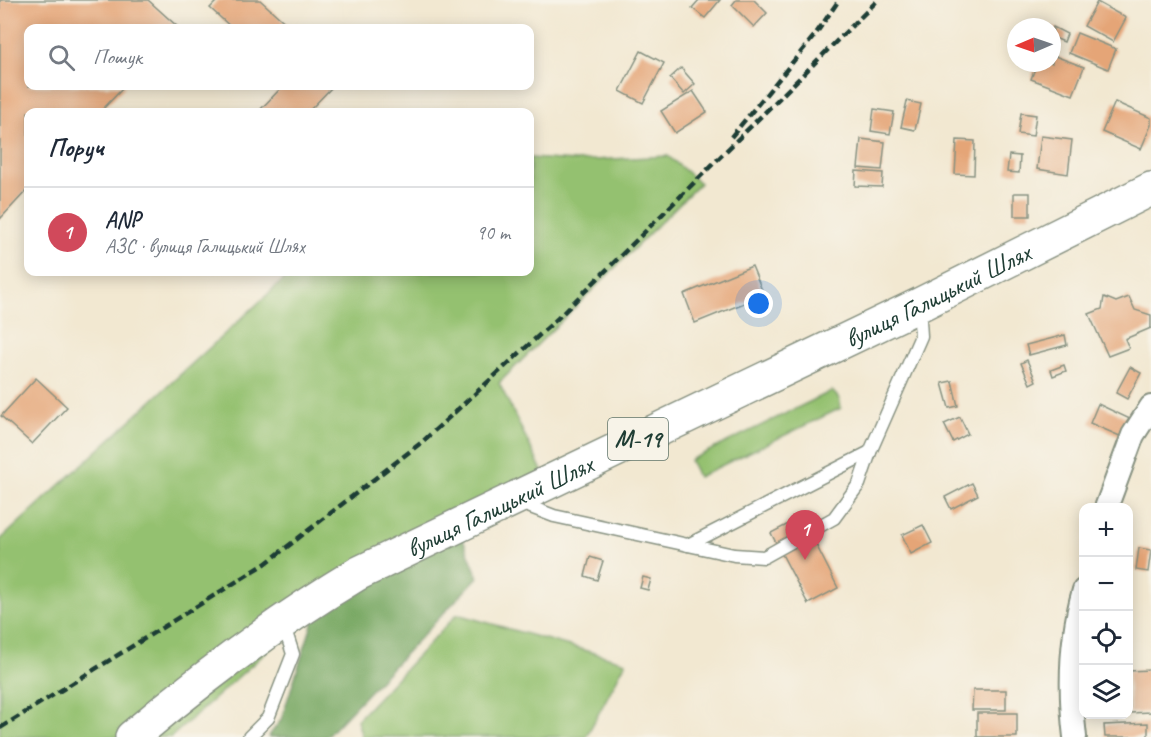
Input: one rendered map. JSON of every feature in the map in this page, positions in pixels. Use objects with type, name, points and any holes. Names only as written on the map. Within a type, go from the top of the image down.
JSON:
[{"type":"highway","name":"вулиця Галицький Шлях","points":[[132,737],[243,648],[357,574],[919,305],[1151,189]]},
{"type":"street","points":[[1108,503],[1133,435],[1151,407]]},
{"type":"street","points":[[1074,737],[1070,699],[1071,652],[1079,611]]},
{"type":"lane","points":[[511,499],[554,516],[734,555],[764,557],[834,518],[859,484],[870,452],[921,336],[919,305]]},
{"type":"lane","points":[[688,545],[870,452]]},
{"type":"lane","points":[[249,737],[268,718],[293,654],[282,621]]},
{"type":"green space","points":[[668,156],[700,183],[499,383],[548,483],[318,606],[171,737],[0,737],[0,540],[288,276],[534,276],[534,158],[576,161]]},
{"type":"green space","points":[[832,391],[839,398],[841,408],[698,477],[690,460]]},
{"type":"green space","points":[[459,529],[478,577],[326,737],[268,737],[281,720],[318,606]]},
{"type":"green space","points":[[457,614],[626,662],[586,737],[362,737],[357,720]]},
{"type":"building","points":[[0,0],[148,0],[175,24],[24,24],[24,90],[121,90],[104,108],[24,108],[24,193],[0,219]]},
{"type":"building","points":[[218,0],[260,0],[287,24],[228,24],[210,8]]},
{"type":"building","points":[[699,0],[720,0],[705,18],[692,8]]},
{"type":"building","points":[[736,0],[754,0],[767,13],[754,27],[732,5]]},
{"type":"building","points":[[1097,2],[1126,18],[1113,42],[1084,26]]},
{"type":"building","points":[[1061,31],[1067,34],[1064,42],[1061,41]]},
{"type":"building","points":[[1077,33],[1116,49],[1108,69],[1069,53]]},
{"type":"building","points":[[641,51],[664,63],[643,103],[620,91]]},
{"type":"building","points":[[1061,58],[1084,67],[1073,95],[1031,79],[1034,72],[1061,72]]},
{"type":"building","points":[[681,68],[695,84],[684,94],[670,78]]},
{"type":"building","points":[[279,90],[329,90],[312,108],[262,108]]},
{"type":"building","points":[[693,91],[707,112],[675,133],[661,111]]},
{"type":"building","points":[[907,101],[921,104],[915,130],[901,127]]},
{"type":"building","points":[[1115,102],[1151,118],[1151,125],[1141,149],[1102,132]]},
{"type":"building","points":[[874,109],[894,112],[890,134],[871,131]]},
{"type":"building","points":[[1021,113],[1036,115],[1033,136],[1018,134]]},
{"type":"building","points":[[1041,136],[1072,140],[1068,174],[1037,169]]},
{"type":"building","points":[[861,139],[885,142],[882,170],[858,168]]},
{"type":"building","points":[[957,140],[975,141],[974,175],[955,174]]},
{"type":"building","points":[[1009,155],[1020,156],[1019,173],[1007,172]]},
{"type":"building","points":[[856,171],[883,173],[882,187],[855,186]]},
{"type":"building","points":[[1014,193],[1030,193],[1030,216],[1014,216]]},
{"type":"building","points":[[752,266],[764,295],[695,323],[684,294]]},
{"type":"building","points":[[1104,297],[1116,302],[1129,297],[1135,310],[1151,315],[1151,328],[1125,339],[1129,348],[1108,356],[1089,314],[1102,309]]},
{"type":"building","points":[[1065,335],[1067,345],[1029,355],[1026,345]]},
{"type":"building","points":[[1027,360],[1036,381],[1030,384],[1021,363]]},
{"type":"building","points":[[1064,365],[1066,371],[1053,376],[1051,370]]},
{"type":"building","points":[[1130,367],[1141,373],[1127,399],[1116,393]]},
{"type":"building","points":[[36,378],[67,407],[32,444],[1,416]]},
{"type":"building","points":[[952,381],[958,406],[949,408],[942,383]]},
{"type":"building","points":[[1098,404],[1130,419],[1122,437],[1090,423]]},
{"type":"building","points":[[960,417],[968,434],[953,442],[944,424]]},
{"type":"building","points":[[972,483],[978,495],[951,509],[945,497]]},
{"type":"building","points":[[802,517],[838,588],[808,604],[771,533]]},
{"type":"building","points":[[923,525],[932,543],[911,554],[902,535]]},
{"type":"building","points":[[1139,548],[1151,550],[1148,572],[1136,570]]},
{"type":"building","points":[[590,557],[603,561],[597,580],[585,576]]},
{"type":"building","points":[[643,577],[651,579],[648,590],[640,588]]},
{"type":"building","points":[[1151,670],[1151,712],[1133,713],[1133,671]]},
{"type":"building","points":[[973,690],[1006,690],[1006,710],[972,710]]},
{"type":"building","points":[[977,713],[1017,713],[1017,737],[977,737]]},
{"type":"building","points":[[1148,723],[1148,737],[1105,737],[1104,725]]},
{"type":"railway","points":[[731,137],[815,35],[839,0]]},
{"type":"railway","points":[[0,728],[265,564],[422,442],[557,319],[878,0]]},
{"type":"place","name":"ANP","points":[[805,560]]}]
